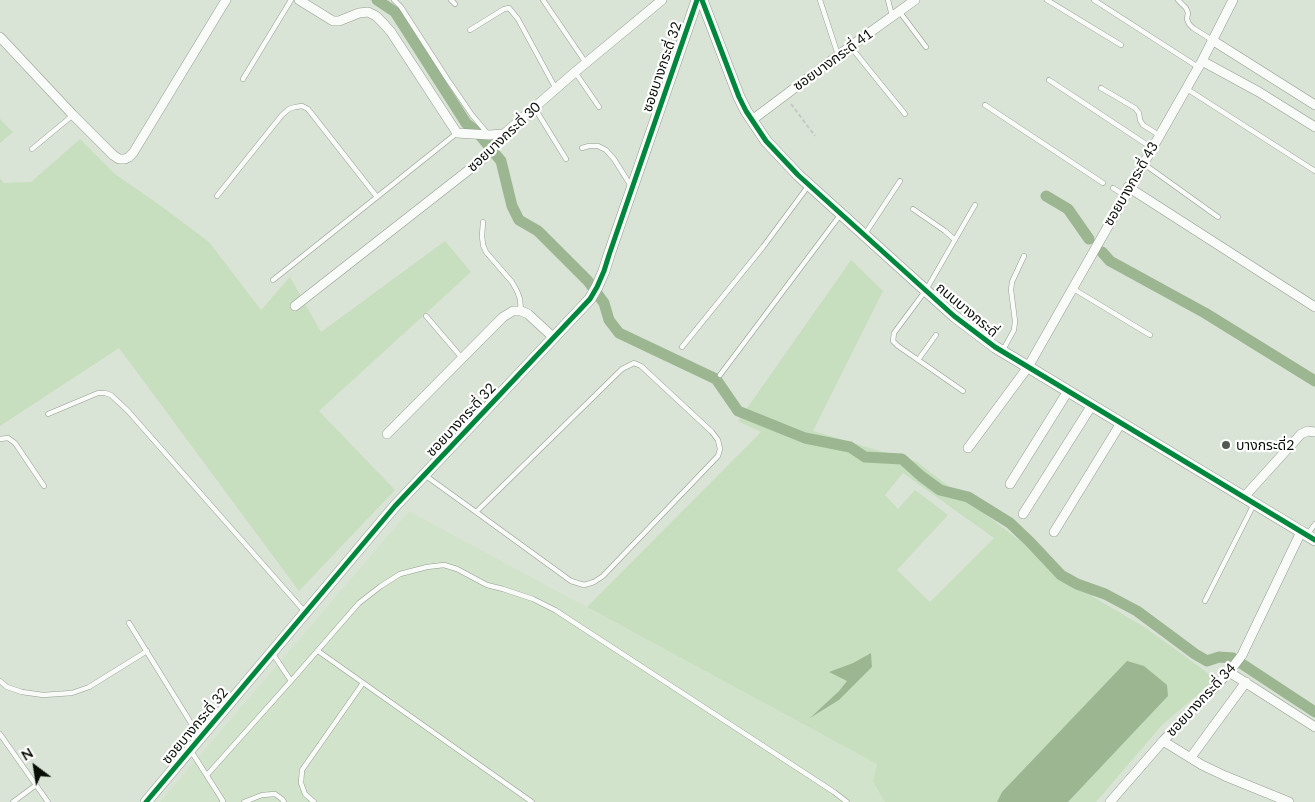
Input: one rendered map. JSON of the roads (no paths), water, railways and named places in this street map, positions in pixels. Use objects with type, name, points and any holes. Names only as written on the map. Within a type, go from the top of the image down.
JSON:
[{"type":"street","points":[[0,37],[113,155],[120,159],[125,159],[129,157],[226,0]]},
{"type":"street","points":[[298,0],[333,20],[340,21],[359,13],[368,12],[376,16],[390,32],[457,133],[472,135],[504,134]]},
{"type":"street","name":"ซอยบางกระดี่ 30","points":[[295,306],[486,156],[504,134],[662,0]]},
{"type":"street","name":"ซอยบางกระดี่ 32","points":[[146,802],[395,506],[590,299],[604,271],[697,0]]},
{"type":"street","name":"ถนนบางกระดี่","points":[[702,0],[738,96],[766,141],[798,175],[954,316],[995,348],[1308,536]]},
{"type":"street","name":"ซอยบางกระดี่ 41","points":[[752,120],[915,0]]},
{"type":"street","name":"ซอยบางกระดี่ 43","points":[[968,448],[1028,367],[1126,191],[1200,64],[1233,0]]},
{"type":"street","points":[[1212,40],[1315,105]]},
{"type":"street","points":[[1200,64],[1259,92],[1315,127]]},
{"type":"street","points":[[1126,191],[1315,307]]},
{"type":"street","points":[[387,434],[503,317],[514,311],[521,311],[528,314],[554,338]]},
{"type":"street","points":[[1010,484],[1068,391]]},
{"type":"street","points":[[1023,514],[1092,405]]},
{"type":"street","points":[[1054,532],[1121,423]]},
{"type":"street","points":[[1244,497],[1301,434],[1308,430],[1315,432]]},
{"type":"street","name":"ซอยบางกระดี่ 34","points":[[1110,802],[1163,741],[1236,664],[1308,536]]},
{"type":"street","points":[[1229,672],[1315,727]]},
{"type":"street","points":[[1191,757],[1246,682]]},
{"type":"street","points":[[1163,741],[1225,776],[1289,802]]},
{"type":"lane","points":[[243,79],[291,0]]},
{"type":"lane","points":[[394,0],[401,7],[448,80],[488,135]]},
{"type":"lane","points":[[543,0],[586,63]]},
{"type":"lane","points":[[820,0],[838,55]]},
{"type":"lane","points":[[888,0],[896,14],[926,47]]},
{"type":"lane","points":[[1047,0],[1121,45]]},
{"type":"lane","points":[[1094,0],[1200,64]]},
{"type":"lane","points":[[1178,0],[1186,8],[1189,24],[1212,40]]},
{"type":"lane","points":[[470,30],[504,9],[509,8],[518,19],[556,89]]},
{"type":"lane","points":[[850,46],[905,114]]},
{"type":"lane","points":[[575,72],[599,107]]},
{"type":"lane","points":[[1049,80],[1152,148]]},
{"type":"lane","points":[[1101,88],[1135,108],[1143,125],[1159,135]]},
{"type":"lane","points":[[1186,88],[1315,171]]},
{"type":"lane","points":[[985,105],[1103,183]]},
{"type":"lane","points":[[217,196],[282,115],[289,109],[302,106],[308,109],[377,197]]},
{"type":"lane","points":[[534,108],[566,159]]},
{"type":"lane","points":[[32,149],[73,115]]},
{"type":"lane","points":[[273,280],[457,133]]},
{"type":"lane","points":[[582,148],[598,146],[606,150],[614,159],[632,188]]},
{"type":"lane","points":[[1142,163],[1218,217]]},
{"type":"lane","points":[[864,235],[900,181]]},
{"type":"lane","points":[[682,347],[763,247],[809,185]]},
{"type":"lane","points":[[1113,188],[1126,191]]},
{"type":"lane","points":[[963,391],[893,341],[894,332],[926,290],[975,205]]},
{"type":"lane","points":[[913,209],[955,240]]},
{"type":"lane","points":[[720,375],[841,214]]},
{"type":"lane","points":[[483,222],[483,245],[486,252],[512,282],[520,299],[521,311]]},
{"type":"lane","points":[[1002,352],[1014,330],[1012,282],[1024,256]]},
{"type":"lane","points":[[1072,288],[1150,335]]},
{"type":"lane","points":[[426,316],[462,358]]},
{"type":"lane","points":[[918,360],[936,336]]},
{"type":"lane","points":[[425,475],[571,582],[584,585],[594,582],[603,576],[718,456],[720,449],[718,440],[712,432],[641,366],[634,363],[622,369],[476,512]]},
{"type":"lane","points":[[48,414],[98,393],[112,395],[306,613]]},
{"type":"lane","points":[[0,439],[8,438],[15,443],[44,486]]},
{"type":"lane","points":[[1206,601],[1254,504]]},
{"type":"lane","points":[[1308,536],[1315,524]]},
{"type":"lane","points":[[207,775],[359,603],[400,574],[444,565],[457,568],[487,585],[533,599],[555,610],[847,802]]},
{"type":"lane","points":[[129,622],[200,737]]},
{"type":"lane","points":[[0,681],[7,687],[22,692],[43,695],[72,694],[89,687],[146,651]]},
{"type":"lane","points":[[318,651],[532,802]]},
{"type":"lane","points":[[272,652],[291,681]]},
{"type":"lane","points":[[314,802],[305,794],[301,784],[302,770],[363,683]]},
{"type":"lane","points":[[0,734],[48,802]]},
{"type":"lane","points":[[190,750],[224,802]]},
{"type":"lane","points":[[13,802],[36,786]]},
{"type":"lane","points":[[244,802],[262,795],[275,794],[284,802]]},
{"type":"waterway","points":[[377,0],[395,12],[466,123],[479,134],[501,161],[512,206],[519,220],[538,231],[588,281],[604,303],[609,320],[619,333],[716,379],[738,411],[805,438],[850,447],[865,457],[902,459],[940,490],[968,497],[1010,523],[1061,575],[1077,584],[1105,594],[1137,611],[1207,661],[1219,657],[1233,658],[1315,712]]},
{"type":"waterway","points":[[1046,196],[1068,209],[1089,239]]},
{"type":"waterway","points":[[1102,252],[1110,261],[1205,313],[1315,381]]},
{"type":"place","name":"บางกระดี่2","points":[[1226,445]]}]
